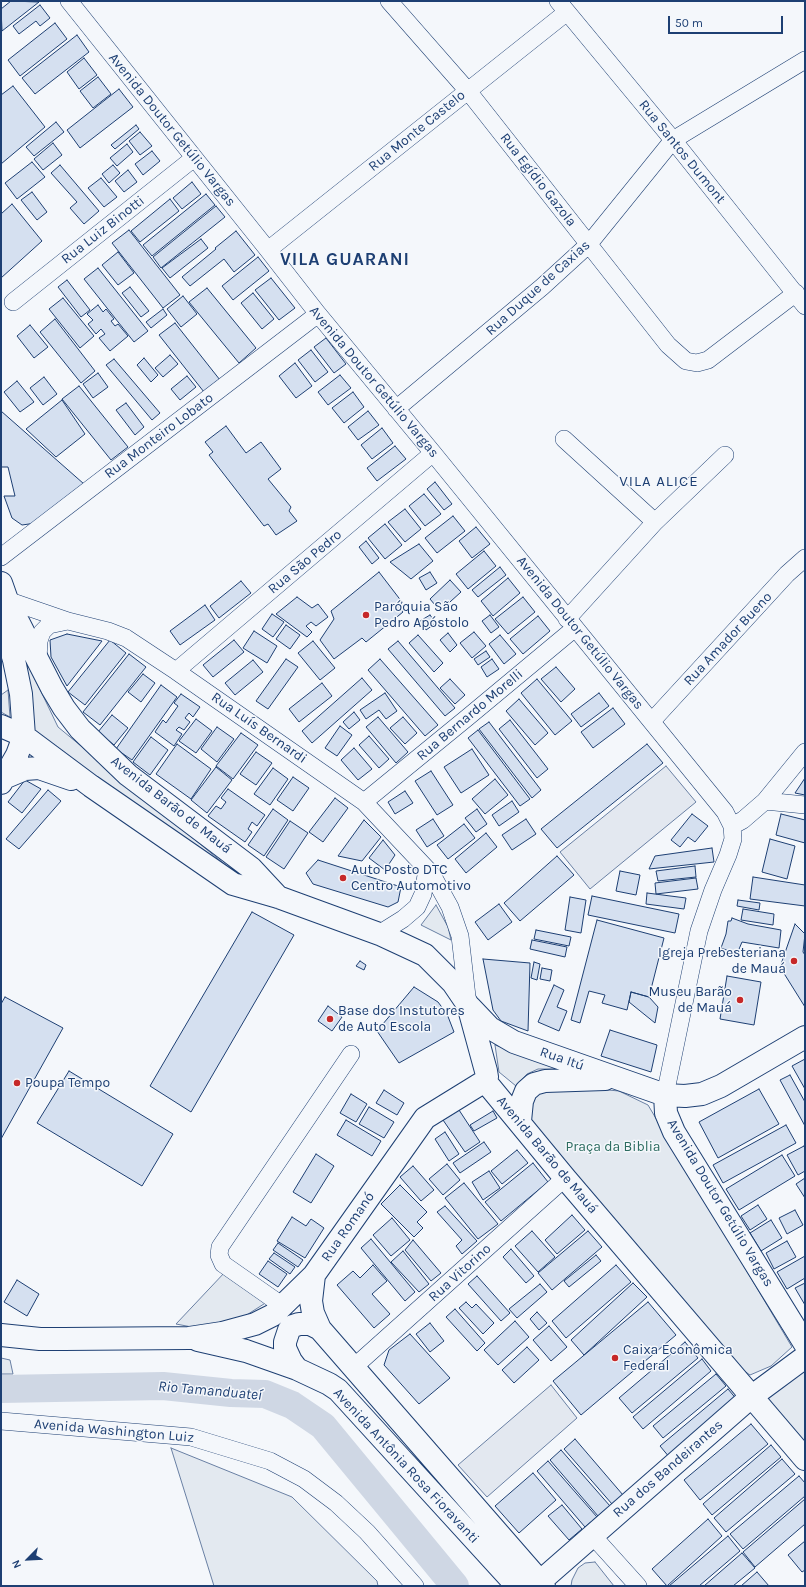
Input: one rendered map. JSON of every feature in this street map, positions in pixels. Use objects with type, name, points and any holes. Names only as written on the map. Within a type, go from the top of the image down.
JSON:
[{"type":"main road","name":"Avenida Barão de Mauá","points":[[3,600],[38,659],[52,688],[64,708],[80,728],[128,776],[251,868],[278,897]]},
{"type":"main road","points":[[3,600],[7,667],[21,700],[24,736],[17,755],[3,780]]},
{"type":"main road","name":"Avenida Barão de Mauá","points":[[1,726],[24,736],[91,786],[233,884],[278,897],[379,934],[425,955],[453,983],[468,1005],[486,1071],[487,1077],[485,1081],[805,1460]]},
{"type":"main road","points":[[3,780],[25,769],[39,768],[91,786]]},
{"type":"main road","name":"Rua Itú","points":[[468,1005],[490,1028],[514,1042],[666,1095],[685,1096],[702,1094],[715,1089],[805,1037]]},
{"type":"main road","points":[[520,1121],[522,1101],[526,1091],[534,1084],[545,1081],[618,1079]]},
{"type":"main road","name":"Rua Romanó","points":[[189,1338],[255,1324],[273,1315],[314,1274],[425,1118],[485,1081]]},
{"type":"main road","name":"Avenida Doutor Getúlio Vargas","points":[[666,1095],[666,1113],[674,1132],[805,1344]]},
{"type":"main road","name":"Avenida Antônia Rosa Fioravanti","points":[[314,1274],[311,1301],[313,1313],[320,1328],[540,1585]]},
{"type":"main road","points":[[297,1369],[291,1361],[285,1348],[286,1336],[289,1330],[293,1326],[304,1323],[320,1328]]},
{"type":"main road","points":[[1,1335],[64,1340],[189,1338]]},
{"type":"main road","name":"Avenida Antônia Rosa Fioravanti","points":[[189,1338],[246,1351],[297,1369],[329,1384],[338,1390],[518,1586]]},
{"type":"main road","name":"Rua dos Bandeirantes","points":[[540,1585],[592,1535],[751,1397],[805,1356]]},
{"type":"street","name":"Avenida Doutor Getúlio Vargas","points":[[68,1],[318,314],[725,812],[732,826],[733,839],[699,931],[666,1095]]},
{"type":"street","name":"Rua Egídio Gazola","points":[[389,1],[468,90],[668,345],[686,361],[697,363],[708,360],[800,299]]},
{"type":"street","name":"Rua Monte Castelo","points":[[268,250],[468,90],[562,7]]},
{"type":"street","name":"Rua Santos Dumont","points":[[562,7],[673,140],[800,299]]},
{"type":"street","name":"Rua Duque de Caxias","points":[[396,409],[542,287],[588,244],[673,140],[805,60]]},
{"type":"street","name":"Rua Luiz Binotti","points":[[13,302],[194,158]]},
{"type":"street","name":"Rua Monteiro Lobato","points":[[1,557],[318,314]]},
{"type":"street","points":[[564,439],[655,522]]},
{"type":"street","name":"Rua São Pedro","points":[[176,671],[433,454]]},
{"type":"street","name":"Rua Bernardo Morelli","points":[[364,802],[468,717],[571,623],[655,522],[725,455]]},
{"type":"street","name":"Rua Amador Bueno","points":[[652,721],[787,574],[805,558]]},
{"type":"street","name":"Rua Luís Bernardi","points":[[3,600],[68,621],[108,631],[126,638],[364,802],[434,878],[450,907],[460,936],[468,1005]]},
{"type":"street","name":"Rua Luís Bernardi","points":[[38,659],[38,641],[42,632],[49,625],[68,621]]},
{"type":"street","points":[[732,826],[743,820],[765,800],[805,752]]},
{"type":"street","points":[[765,800],[805,806]]},
{"type":"street","points":[[379,934],[403,919],[417,907],[423,894],[426,869]]},
{"type":"street","points":[[283,1306],[223,1264],[219,1255],[220,1247],[351,1054]]},
{"type":"street","name":"Rua Vitorino","points":[[354,1367],[566,1178]]},
{"type":"street","name":"Avenida Washington Luiz","points":[[1,1421],[191,1437],[270,1461],[304,1479],[336,1503],[367,1532],[415,1586]]},
{"type":"street","points":[[592,1535],[638,1586]]},
{"type":"green space","points":[[25,658],[58,727],[228,867],[30,736]]},
{"type":"green space","points":[[8,690],[10,717],[1,712],[1,695]]},
{"type":"green space","points":[[436,905],[448,927],[451,940],[421,925]]},
{"type":"green space","points":[[495,1045],[564,1069],[538,1069],[527,1074],[516,1086],[499,1072]]},
{"type":"green space","name":"Praça da Biblia","points":[[575,1087],[619,1091],[648,1105],[792,1347],[771,1366],[750,1375],[709,1346],[531,1127],[529,1104],[535,1096],[544,1090]]},
{"type":"green space","points":[[226,1271],[267,1302],[245,1316],[197,1328],[176,1324]]},
{"type":"green space","points":[[1,1358],[10,1360],[13,1374],[1,1374]]},
{"type":"green space","points":[[805,1366],[805,1450],[762,1398]]},
{"type":"green space","points":[[171,1448],[292,1497],[377,1581],[378,1586],[214,1586]]},
{"type":"green space","points":[[595,1562],[614,1586],[571,1586],[572,1580],[578,1568],[585,1563]]},
{"type":"shaded area","points":[[666,766],[696,802],[590,889],[560,852]]},
{"type":"shaded area","points":[[551,1385],[577,1418],[487,1497],[458,1465]]},
{"type":"building","points":[[11,1],[39,2],[2,31],[1,9]]},
{"type":"building","points":[[40,5],[50,18],[40,26],[36,21],[19,34],[13,26]]},
{"type":"building","points":[[55,23],[67,39],[20,76],[8,60]]},
{"type":"building","points":[[77,35],[89,52],[35,94],[22,78]]},
{"type":"building","points":[[84,58],[97,75],[79,89],[67,72]]},
{"type":"building","points":[[98,77],[111,94],[93,108],[80,91]]},
{"type":"building","points":[[13,86],[45,127],[1,164],[1,95]]},
{"type":"building","points":[[119,89],[133,107],[80,148],[67,130]]},
{"type":"building","points":[[56,122],[64,132],[34,156],[26,147]]},
{"type":"building","points":[[136,125],[139,129],[115,149],[111,145]]},
{"type":"building","points":[[140,132],[152,146],[140,155],[129,141]]},
{"type":"building","points":[[53,143],[62,155],[43,170],[34,159]]},
{"type":"building","points":[[127,144],[133,152],[117,166],[110,158]]},
{"type":"building","points":[[152,151],[160,161],[143,175],[135,164]]},
{"type":"building","points":[[32,162],[45,177],[17,199],[5,183]]},
{"type":"building","points":[[60,165],[99,211],[84,224],[70,208],[77,202],[51,173]]},
{"type":"building","points":[[113,165],[120,173],[109,183],[102,174]]},
{"type":"building","points":[[128,170],[137,182],[124,192],[115,181]]},
{"type":"building","points":[[101,178],[117,197],[104,207],[88,188]]},
{"type":"building","points":[[192,182],[201,194],[182,209],[173,198]]},
{"type":"building","points":[[32,192],[47,212],[37,220],[21,200]]},
{"type":"building","points":[[206,194],[215,205],[152,256],[143,245]]},
{"type":"building","points":[[170,199],[179,211],[140,242],[131,231]]},
{"type":"building","points":[[12,204],[42,241],[1,278],[1,214]]},
{"type":"building","points":[[216,206],[225,217],[161,268],[153,257]]},
{"type":"building","points":[[129,230],[180,295],[163,308],[112,243]]},
{"type":"building","points":[[236,231],[255,255],[234,272],[224,259],[190,286],[182,277]]},
{"type":"building","points":[[201,239],[208,248],[170,278],[162,268]]},
{"type":"building","points":[[118,252],[134,273],[118,285],[102,265]]},
{"type":"building","points":[[258,257],[269,271],[233,300],[222,286]]},
{"type":"building","points":[[98,268],[148,331],[134,342],[84,279]]},
{"type":"building","points":[[271,278],[295,308],[279,320],[255,290]]},
{"type":"building","points":[[67,280],[90,310],[81,317],[58,287]]},
{"type":"building","points":[[130,287],[149,311],[141,317],[122,293]]},
{"type":"building","points":[[207,288],[256,348],[239,363],[189,302]]},
{"type":"building","points":[[253,293],[274,319],[262,329],[241,303]]},
{"type":"building","points":[[183,296],[197,314],[181,327],[167,309]]},
{"type":"building","points":[[63,298],[94,336],[80,348],[49,309]]},
{"type":"building","points":[[98,305],[103,312],[106,309],[114,319],[111,321],[115,326],[118,324],[128,336],[110,351],[99,338],[105,334],[101,329],[96,334],[88,324],[93,320],[87,314]]},
{"type":"building","points":[[163,309],[167,315],[151,328],[146,322]]},
{"type":"building","points":[[55,319],[95,371],[81,383],[40,332]]},
{"type":"building","points":[[175,323],[220,380],[204,392],[159,335]]},
{"type":"building","points":[[30,325],[48,347],[34,358],[17,336]]},
{"type":"building","points":[[326,338],[346,364],[334,373],[314,347]]},
{"type":"building","points":[[311,350],[328,372],[315,382],[298,360]]},
{"type":"building","points":[[170,355],[178,364],[163,377],[155,368]]},
{"type":"building","points":[[144,358],[158,375],[151,382],[137,365]]},
{"type":"building","points":[[114,359],[160,413],[152,420],[106,365]]},
{"type":"building","points":[[295,363],[312,386],[296,398],[279,376]]},
{"type":"building","points":[[98,373],[108,387],[93,398],[83,384]]},
{"type":"building","points":[[340,375],[351,388],[328,405],[318,392]]},
{"type":"building","points":[[187,376],[196,387],[180,400],[171,389]]},
{"type":"building","points":[[44,377],[57,394],[43,405],[30,388]]},
{"type":"building","points":[[17,381],[34,402],[20,412],[4,392]]},
{"type":"building","points":[[79,386],[128,447],[111,460],[62,399]]},
{"type":"building","points":[[353,392],[364,407],[344,423],[332,408]]},
{"type":"building","points":[[62,400],[85,434],[56,457],[26,429]]},
{"type":"building","points":[[126,403],[144,427],[135,435],[116,410]]},
{"type":"building","points":[[1,411],[84,484],[36,523],[22,525],[12,518],[4,496],[15,496],[8,467],[1,467]]},
{"type":"building","points":[[368,411],[379,425],[358,440],[348,427]]},
{"type":"building","points":[[226,426],[246,453],[261,442],[281,469],[268,479],[291,507],[289,511],[297,521],[276,535],[268,524],[264,526],[209,455],[213,452],[205,442]]},
{"type":"building","points":[[382,428],[393,443],[372,459],[361,445]]},
{"type":"building","points":[[395,446],[406,459],[377,481],[367,468]]},
{"type":"building","points":[[435,482],[452,504],[444,510],[427,489]]},
{"type":"building","points":[[424,494],[441,514],[425,526],[409,506]]},
{"type":"building","points":[[405,509],[421,529],[405,542],[388,522]]},
{"type":"building","points":[[453,516],[465,531],[437,553],[425,538]]},
{"type":"building","points":[[385,524],[402,545],[385,559],[368,538]]},
{"type":"building","points":[[476,527],[490,544],[472,558],[459,541]]},
{"type":"building","points":[[366,541],[379,558],[372,564],[359,547]]},
{"type":"building","points":[[419,544],[433,561],[411,579],[390,562]]},
{"type":"building","points":[[484,551],[496,566],[468,589],[456,574]]},
{"type":"building","points":[[500,567],[506,575],[478,597],[472,590]]},
{"type":"building","name":"Paróquia São Pedro Apóstolo","points":[[379,572],[402,602],[400,608],[403,612],[366,642],[362,638],[334,659],[320,640],[334,619],[331,611]]},
{"type":"building","points":[[430,572],[437,583],[426,590],[419,578]]},
{"type":"building","points":[[508,578],[520,593],[493,616],[481,601]]},
{"type":"building","points":[[450,580],[461,592],[440,611],[430,599]]},
{"type":"building","points":[[241,581],[251,593],[219,618],[210,606]]},
{"type":"building","points":[[297,597],[312,608],[318,604],[328,617],[316,626],[311,622],[306,626],[312,632],[307,637],[276,614]]},
{"type":"building","points":[[523,597],[535,612],[508,634],[495,619]]},
{"type":"building","points":[[205,605],[215,620],[180,645],[170,631]]},
{"type":"building","points":[[272,614],[284,622],[273,637],[262,629]]},
{"type":"building","points":[[430,615],[436,623],[426,630],[420,621]]},
{"type":"building","points":[[490,615],[499,627],[491,633],[482,621]]},
{"type":"building","points":[[538,616],[550,631],[523,654],[510,639]]},
{"type":"building","points":[[286,625],[300,635],[290,649],[276,639]]},
{"type":"building","points":[[254,631],[277,646],[267,663],[243,648]]},
{"type":"building","points":[[474,632],[486,646],[472,658],[460,643]]},
{"type":"building","points":[[448,633],[457,645],[450,652],[440,640]]},
{"type":"building","points":[[67,634],[102,641],[67,686],[51,657],[50,640]]},
{"type":"building","points":[[418,635],[443,663],[434,672],[409,643]]},
{"type":"building","points":[[500,635],[516,654],[504,664],[489,644]]},
{"type":"building","points":[[110,640],[126,653],[85,705],[68,692]]},
{"type":"building","points":[[234,640],[244,652],[213,677],[203,665]]},
{"type":"building","points":[[313,641],[335,668],[320,680],[298,653]]},
{"type":"building","points":[[398,641],[455,708],[445,716],[388,649]]},
{"type":"building","points":[[486,651],[490,657],[478,665],[474,659]]},
{"type":"building","points":[[129,654],[146,667],[100,725],[83,712]]},
{"type":"building","points":[[286,659],[298,667],[268,709],[256,701]]},
{"type":"building","points":[[380,659],[438,725],[425,736],[368,670]]},
{"type":"building","points":[[492,659],[499,669],[487,677],[481,667]]},
{"type":"building","points":[[253,660],[263,672],[235,695],[225,683]]},
{"type":"building","points":[[556,667],[575,689],[561,702],[541,679]]},
{"type":"building","points":[[143,674],[155,683],[141,702],[128,692]]},
{"type":"building","points":[[362,678],[372,690],[312,743],[302,731]]},
{"type":"building","points":[[450,679],[465,695],[455,704],[440,688]]},
{"type":"building","points":[[537,679],[572,721],[555,735],[521,693]]},
{"type":"building","points":[[322,683],[332,696],[299,722],[289,709]]},
{"type":"building","points":[[161,685],[177,697],[132,760],[116,749]]},
{"type":"building","points":[[385,693],[397,711],[386,719],[379,710],[366,719],[360,710]]},
{"type":"building","points":[[599,693],[609,706],[581,727],[571,714]]},
{"type":"building","points":[[181,694],[200,707],[193,717],[189,713],[185,718],[190,722],[184,730],[179,727],[176,730],[182,734],[174,746],[155,732],[163,720],[166,723],[178,706],[174,703]]},
{"type":"building","points":[[519,699],[548,733],[535,745],[506,711]]},
{"type":"building","points":[[613,708],[625,724],[593,748],[581,732]]},
{"type":"building","points":[[354,712],[360,720],[349,729],[343,722]]},
{"type":"building","points":[[112,715],[128,728],[114,745],[98,732]]},
{"type":"building","points":[[378,717],[408,752],[396,763],[366,727]]},
{"type":"building","points":[[403,717],[417,733],[405,744],[390,728]]},
{"type":"building","points":[[196,719],[212,731],[196,753],[179,741]]},
{"type":"building","points":[[510,720],[548,769],[537,778],[499,729]]},
{"type":"building","points":[[489,722],[541,790],[532,798],[479,729]]},
{"type":"building","points":[[340,726],[352,735],[337,756],[325,748]]},
{"type":"building","points":[[217,727],[234,739],[217,762],[201,749]]},
{"type":"building","points":[[478,730],[530,799],[520,806],[468,738]]},
{"type":"building","points":[[241,733],[258,745],[233,779],[216,766]]},
{"type":"building","points":[[369,736],[389,759],[379,768],[359,745]]},
{"type":"building","points":[[151,737],[168,750],[150,775],[133,762]]},
{"type":"building","points":[[177,744],[211,769],[191,799],[156,774]]},
{"type":"building","points":[[647,744],[663,763],[557,848],[541,829]]},
{"type":"building","points":[[354,748],[372,769],[358,780],[341,760]]},
{"type":"building","points":[[472,749],[489,775],[461,793],[444,767]]},
{"type":"building","points":[[256,752],[272,763],[256,785],[240,774]]},
{"type":"building","points":[[216,767],[232,780],[207,813],[191,800]]},
{"type":"building","points":[[273,768],[288,779],[270,805],[254,794]]},
{"type":"building","points":[[431,771],[453,805],[437,815],[415,781]]},
{"type":"building","points":[[293,777],[309,788],[293,811],[277,800]]},
{"type":"building","points":[[805,778],[805,795],[795,793]]},
{"type":"building","points":[[495,779],[508,795],[485,814],[472,799]]},
{"type":"building","points":[[25,780],[41,789],[22,813],[8,802]]},
{"type":"building","points":[[228,789],[265,815],[257,826],[252,822],[248,829],[252,832],[245,842],[208,816],[216,806],[221,809],[226,802],[221,798]]},
{"type":"building","points":[[48,790],[61,801],[19,849],[6,839]]},
{"type":"building","points":[[405,791],[413,803],[395,814],[388,802]]},
{"type":"building","points":[[335,798],[348,808],[323,842],[309,832]]},
{"type":"building","points":[[512,801],[519,812],[499,826],[492,815]]},
{"type":"building","points":[[273,809],[288,820],[264,856],[248,845]]},
{"type":"building","points":[[477,809],[487,824],[476,832],[465,818]]},
{"type":"building","points":[[692,814],[708,826],[695,842],[688,837],[680,847],[671,840]]},
{"type":"building","points":[[781,814],[805,820],[805,843],[776,835]]},
{"type":"building","points":[[433,819],[444,836],[427,847],[416,830]]},
{"type":"building","points":[[526,819],[536,834],[512,850],[502,835]]},
{"type":"building","points":[[364,820],[381,837],[362,861],[338,856]]},
{"type":"building","points":[[290,821],[308,833],[284,869],[266,857]]},
{"type":"building","points":[[464,824],[475,838],[448,859],[437,845]]},
{"type":"building","points":[[486,833],[497,847],[466,873],[455,859]]},
{"type":"building","points":[[770,839],[795,846],[787,879],[762,872]]},
{"type":"building","points":[[383,840],[395,855],[385,870],[369,858]]},
{"type":"building","points":[[712,848],[714,862],[649,869],[655,856]]},
{"type":"building","points":[[557,856],[574,875],[520,921],[504,903]]},
{"type":"building","name":"Auto Posto DTC Centro Automotivo","points":[[318,860],[401,887],[398,902],[388,907],[313,884],[306,873]]},
{"type":"building","points":[[695,866],[696,877],[658,881],[656,871]]},
{"type":"building","points":[[620,871],[640,875],[636,895],[616,891]]},
{"type":"building","points":[[753,877],[805,885],[805,906],[750,899]]},
{"type":"building","points":[[696,878],[698,889],[656,894],[655,883]]},
{"type":"building","points":[[647,893],[686,898],[684,909],[646,904]]},
{"type":"building","points":[[592,896],[679,914],[675,933],[588,915]]},
{"type":"building","points":[[570,897],[586,900],[581,933],[565,930]]},
{"type":"building","points":[[738,900],[760,903],[759,910],[737,906]]},
{"type":"building","points":[[499,904],[512,922],[488,940],[475,922]]},
{"type":"building","points":[[743,909],[774,914],[773,925],[741,920]]},
{"type":"building","points":[[252,912],[294,935],[191,1112],[150,1086]]},
{"type":"building","points":[[732,918],[748,924],[781,930],[779,948],[742,942],[737,954],[721,948],[726,934],[728,921],[731,921]]},
{"type":"building","points":[[597,920],[664,938],[649,997],[631,992],[627,1010],[602,1003],[605,995],[589,991],[580,1023],[571,1020]]},
{"type":"building","name":"Igreja Prebesteriana de Mauá","points":[[795,924],[805,934],[803,952],[805,955],[805,1007],[780,967]]},
{"type":"building","points":[[536,930],[571,937],[569,946],[534,939]]},
{"type":"building","points":[[532,940],[567,947],[565,957],[530,949]]},
{"type":"building","points":[[483,959],[530,963],[528,1031],[501,1021],[493,1010]]},
{"type":"building","points":[[360,961],[366,965],[364,970],[356,966]]},
{"type":"building","points":[[534,962],[540,964],[537,980],[531,978]]},
{"type":"building","points":[[542,968],[552,970],[550,981],[540,979]]},
{"type":"building","name":"Museu Barão de Mauá","points":[[727,976],[761,982],[754,1025],[720,1019]]},
{"type":"building","points":[[554,985],[564,990],[557,1007],[567,1011],[559,1031],[538,1022]]},
{"type":"building","points":[[414,987],[438,1002],[447,1014],[454,1032],[399,1063],[377,1031]]},
{"type":"building","points":[[631,992],[649,997],[658,1007],[655,1023],[629,1002]]},
{"type":"building","name":"Poupa Tempo","points":[[5,997],[63,1028],[1,1139],[1,1004]]},
{"type":"building","name":"Base dos Instutores de Auto Escola","points":[[328,1006],[342,1017],[332,1031],[318,1021]]},
{"type":"building","points":[[610,1030],[657,1045],[651,1072],[601,1056]]},
{"type":"building","points":[[805,1059],[805,1089],[792,1066]]},
{"type":"building","points":[[69,1071],[173,1134],[142,1186],[37,1123]]},
{"type":"building","points":[[790,1075],[805,1102],[805,1126],[780,1080]]},
{"type":"building","points":[[759,1089],[779,1124],[718,1158],[699,1122]]},
{"type":"building","points":[[384,1090],[404,1103],[397,1115],[376,1103]]},
{"type":"building","points":[[351,1094],[367,1104],[356,1122],[340,1113]]},
{"type":"building","points":[[369,1107],[394,1122],[384,1138],[359,1124]]},
{"type":"building","points":[[459,1110],[480,1142],[465,1152],[443,1120]]},
{"type":"building","points":[[493,1111],[497,1118],[474,1131],[470,1125]]},
{"type":"building","points":[[346,1120],[381,1141],[372,1156],[337,1135]]},
{"type":"building","points":[[786,1125],[796,1143],[723,1183],[713,1165]]},
{"type":"building","points":[[445,1132],[459,1154],[449,1161],[435,1139]]},
{"type":"building","points":[[484,1142],[491,1152],[460,1173],[453,1163]]},
{"type":"building","points":[[804,1146],[805,1171],[798,1175],[787,1155]]},
{"type":"building","points":[[517,1150],[528,1163],[502,1184],[491,1171]]},
{"type":"building","points":[[316,1154],[334,1166],[311,1203],[293,1192]]},
{"type":"building","points":[[782,1155],[795,1176],[739,1210],[726,1189]]},
{"type":"building","points":[[533,1163],[548,1182],[501,1221],[485,1202]]},
{"type":"building","points":[[447,1164],[460,1180],[443,1195],[429,1179]]},
{"type":"building","points":[[413,1166],[434,1190],[421,1201],[400,1177]]},
{"type":"building","points":[[489,1171],[500,1188],[483,1200],[472,1182]]},
{"type":"building","points":[[805,1178],[805,1198],[796,1184]]},
{"type":"building","points":[[464,1183],[498,1224],[478,1239],[445,1198]]},
{"type":"building","points":[[400,1185],[427,1212],[417,1222],[423,1228],[414,1237],[381,1204]]},
{"type":"building","points":[[758,1205],[767,1219],[750,1230],[741,1216]]},
{"type":"building","points":[[445,1206],[477,1241],[462,1254],[456,1246],[462,1240],[437,1212]]},
{"type":"building","points":[[795,1210],[803,1225],[787,1234],[779,1218]]},
{"type":"building","points":[[572,1215],[585,1230],[557,1254],[545,1240]]},
{"type":"building","points":[[292,1217],[306,1226],[311,1219],[324,1228],[305,1258],[277,1241]]},
{"type":"building","points":[[392,1218],[410,1240],[391,1256],[373,1235]]},
{"type":"building","points":[[771,1220],[782,1238],[761,1251],[750,1233]]},
{"type":"building","points":[[532,1231],[555,1257],[538,1272],[515,1246]]},
{"type":"building","points":[[588,1231],[602,1247],[552,1290],[538,1273]]},
{"type":"building","points":[[371,1239],[415,1292],[405,1301],[361,1248]]},
{"type":"building","points":[[413,1240],[441,1273],[431,1281],[405,1250]]},
{"type":"building","points":[[787,1241],[796,1257],[774,1269],[766,1253]]},
{"type":"building","points":[[278,1243],[303,1260],[298,1267],[273,1250]]},
{"type":"building","points":[[511,1249],[534,1276],[526,1283],[503,1257]]},
{"type":"building","points":[[403,1251],[429,1284],[419,1292],[391,1262]]},
{"type":"building","points":[[274,1253],[295,1267],[290,1274],[269,1259]]},
{"type":"building","points":[[596,1255],[601,1261],[569,1287],[564,1281]]},
{"type":"building","points":[[805,1256],[805,1278],[787,1289],[777,1272]]},
{"type":"building","points":[[268,1261],[287,1274],[278,1287],[259,1274]]},
{"type":"building","points":[[373,1265],[387,1281],[372,1294],[390,1314],[374,1328],[337,1285],[353,1271],[360,1278]]},
{"type":"building","points":[[616,1265],[631,1282],[566,1338],[552,1321]]},
{"type":"building","points":[[477,1276],[510,1313],[501,1321],[468,1284]]},
{"type":"building","points":[[17,1280],[39,1294],[27,1316],[4,1302]]},
{"type":"building","points":[[633,1283],[647,1297],[584,1355],[571,1340]]},
{"type":"building","points":[[805,1283],[805,1305],[795,1288]]},
{"type":"building","points":[[540,1284],[547,1292],[517,1318],[509,1309]]},
{"type":"building","points":[[466,1302],[472,1308],[476,1304],[494,1323],[483,1334],[459,1308]]},
{"type":"building","name":"Caixa Econômica Federal","points":[[648,1302],[676,1335],[581,1415],[553,1381]]},
{"type":"building","points":[[455,1309],[485,1343],[477,1351],[446,1317]]},
{"type":"building","points":[[537,1312],[547,1323],[539,1330],[530,1319]]},
{"type":"building","points":[[515,1321],[529,1337],[498,1365],[484,1350]]},
{"type":"building","points":[[430,1323],[444,1341],[430,1352],[416,1334]]},
{"type":"building","points":[[549,1326],[567,1347],[551,1361],[533,1340]]},
{"type":"building","points":[[410,1334],[450,1378],[419,1404],[384,1365],[389,1350]]},
{"type":"building","points":[[685,1342],[698,1358],[632,1413],[619,1398]]},
{"type":"building","points":[[527,1347],[539,1360],[514,1383],[502,1370]]},
{"type":"building","points":[[702,1359],[711,1371],[643,1429],[633,1417]]},
{"type":"building","points":[[716,1374],[726,1386],[663,1438],[653,1426]]},
{"type":"building","points":[[728,1389],[738,1401],[670,1458],[660,1446]]},
{"type":"building","points":[[751,1424],[768,1444],[700,1500],[684,1480]]},
{"type":"building","points":[[575,1439],[623,1495],[612,1504],[564,1449]]},
{"type":"building","points":[[771,1445],[781,1457],[712,1515],[703,1504]]},
{"type":"building","points":[[561,1450],[610,1506],[598,1516],[550,1460]]},
{"type":"building","points":[[782,1459],[795,1474],[726,1532],[714,1518]]},
{"type":"building","points":[[548,1461],[597,1517],[585,1527],[537,1471]]},
{"type":"building","points":[[533,1473],[556,1500],[519,1533],[495,1506]]},
{"type":"building","points":[[799,1476],[805,1483],[805,1496],[743,1549],[730,1534]]},
{"type":"building","points":[[805,1499],[805,1524],[755,1567],[743,1552]]},
{"type":"building","points":[[562,1505],[582,1529],[569,1540],[548,1516]]},
{"type":"building","points":[[708,1519],[722,1536],[667,1586],[652,1569]]},
{"type":"building","points":[[728,1536],[740,1551],[699,1586],[669,1586]]},
{"type":"building","points":[[805,1541],[805,1570],[802,1572],[788,1555]]},
{"type":"building","points":[[742,1553],[755,1568],[733,1586],[704,1586]]},
{"type":"building","points":[[757,1572],[769,1586],[741,1586]]},
{"type":"waterway","name":"Rio Tamanduateí","points":[[1,1389],[163,1386],[231,1393],[265,1394],[292,1405],[323,1426],[455,1586]]},
{"type":"place","name":"Paróquia São Pedro Apóstolo","points":[[366,615]]},
{"type":"place","name":"Auto Posto DTC Centro Automotivo","points":[[343,878]]},
{"type":"place","name":"Igreja Prebesteriana de Mauá","points":[[794,961]]},
{"type":"place","name":"Museu Barão de Mauá","points":[[740,1000]]},
{"type":"place","name":"Base dos Instutores de Auto Escola","points":[[330,1019]]},
{"type":"place","name":"Poupa Tempo","points":[[17,1083]]},
{"type":"place","name":"Caixa Econômica Federal","points":[[615,1358]]},
{"type":"district","name":"VILA GUARANI","points":[[345,260]]},
{"type":"district","name":"VILA ALICE","points":[[659,482]]}]
